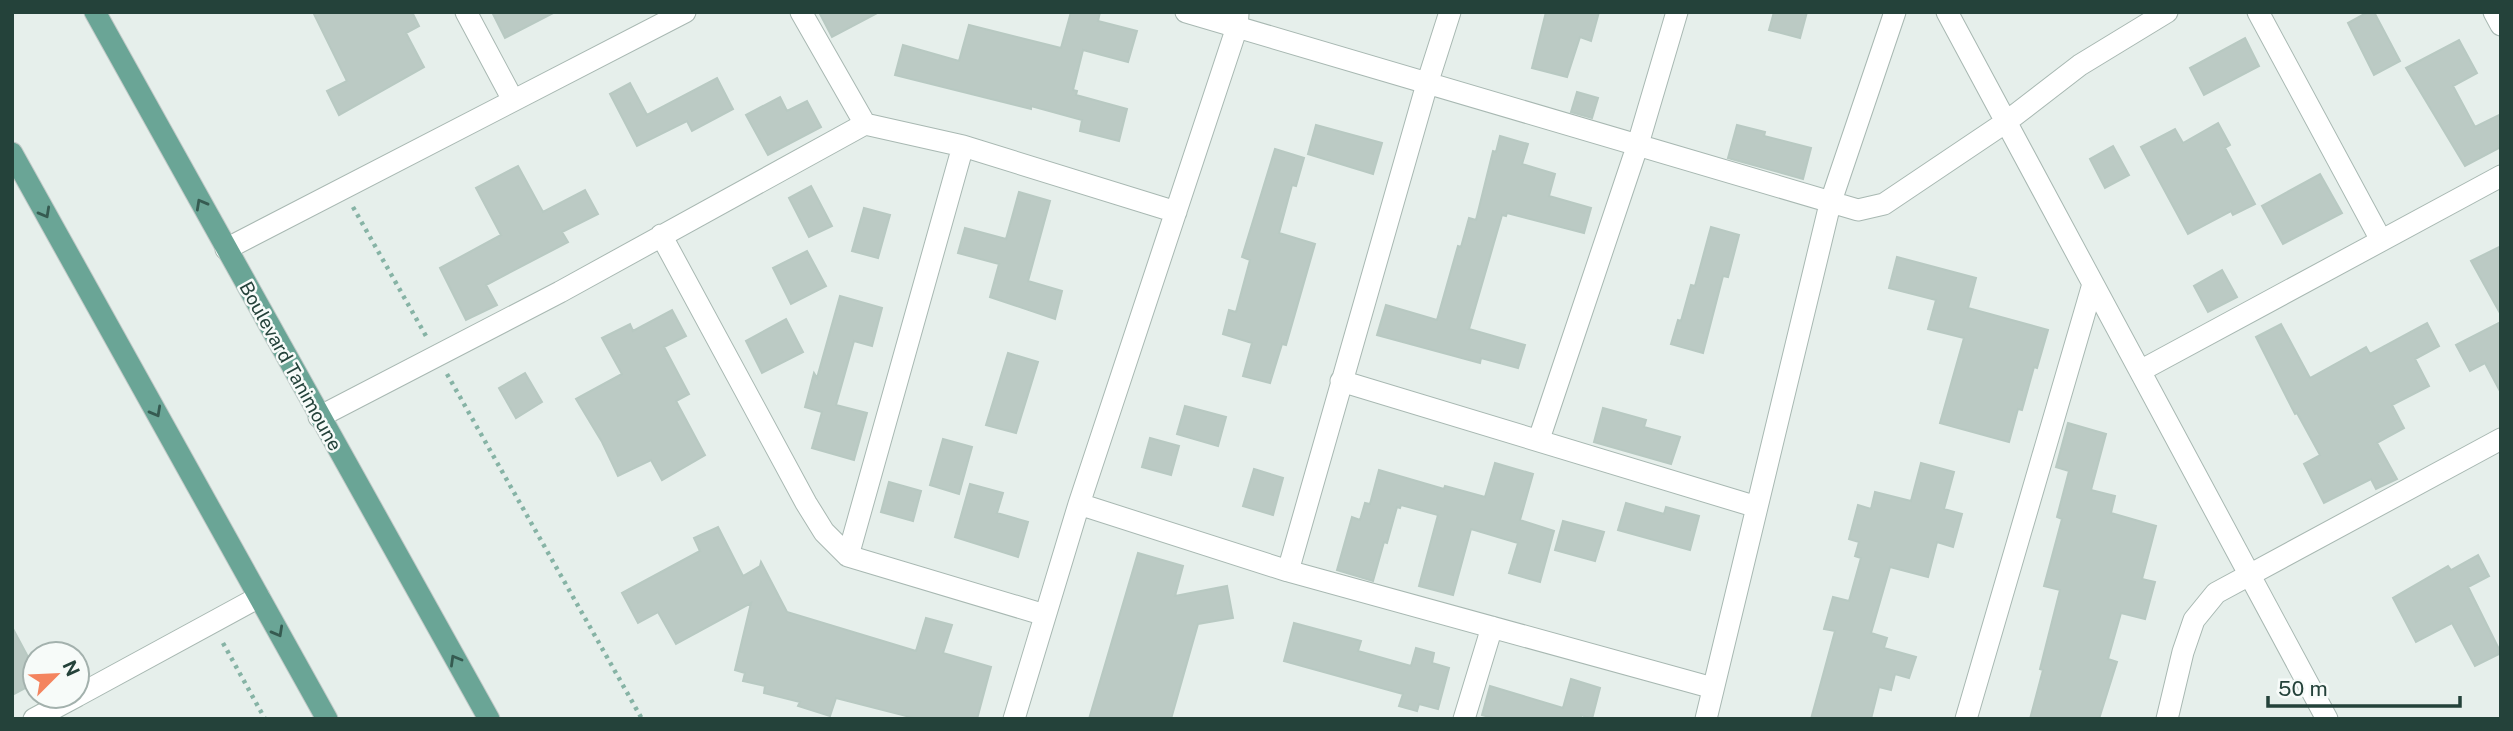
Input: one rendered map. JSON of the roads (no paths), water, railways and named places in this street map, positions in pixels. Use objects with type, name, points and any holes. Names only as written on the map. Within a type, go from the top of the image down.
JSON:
[{"type":"main road","name":"Boulevard Tanimoune","points":[[95,12],[489,719]]},
{"type":"main road","points":[[12,153],[327,719]]},
{"type":"street","points":[[466,12],[513,100]]},
{"type":"street","points":[[226,249],[685,12]]},
{"type":"street","points":[[801,12],[865,124]]},
{"type":"street","points":[[1186,12],[1238,20],[1427,84],[1858,211],[1884,204],[2006,122],[2080,65],[2166,12]]},
{"type":"street","points":[[1287,571],[1450,12]]},
{"type":"street","points":[[1539,439],[1638,144],[1677,12]]},
{"type":"street","points":[[1706,719],[1830,204],[1895,12]]},
{"type":"street","points":[[1947,12],[2327,719]]},
{"type":"street","points":[[2258,12],[2381,240]]},
{"type":"street","points":[[2494,12],[2501,25]]},
{"type":"street","points":[[1014,719],[1079,504],[1238,20]]},
{"type":"street","points":[[319,416],[438,357],[865,124],[962,146],[1176,212]]},
{"type":"street","points":[[848,556],[962,146]]},
{"type":"street","points":[[2140,371],[2501,176]]},
{"type":"street","points":[[661,235],[806,503],[824,532],[848,556],[1045,615]]},
{"type":"street","points":[[1966,719],[2093,284]]},
{"type":"street","points":[[1341,381],[1758,507]]},
{"type":"street","points":[[2167,719],[2183,652],[2194,620],[2216,593],[2501,439]]},
{"type":"street","points":[[1079,504],[1287,571],[1713,688]]},
{"type":"street","points":[[91,689],[259,597]]},
{"type":"street","points":[[1464,719],[1492,627]]},
{"type":"street","points":[[34,719],[51,710]]}]
